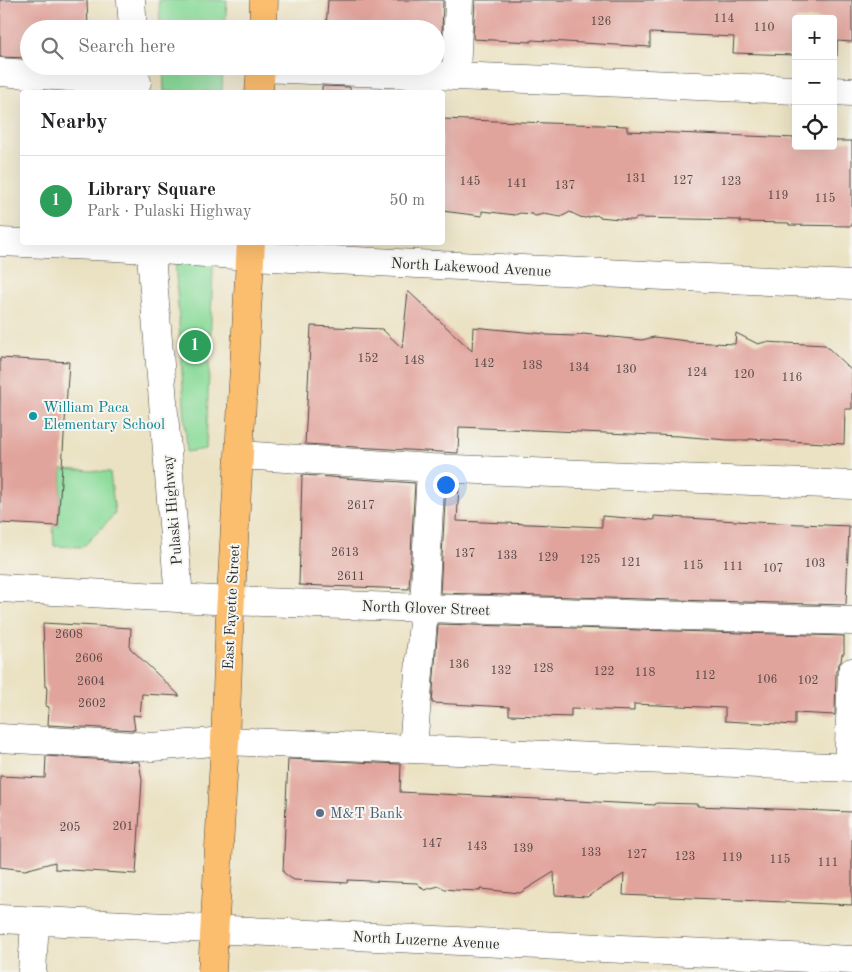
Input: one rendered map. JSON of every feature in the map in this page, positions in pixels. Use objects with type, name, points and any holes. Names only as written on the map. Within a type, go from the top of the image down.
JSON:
[{"type":"main road","points":[[263,20],[264,0]]},
{"type":"main road","name":"East Fayette Street","points":[[212,972],[251,249]]},
{"type":"street","points":[[131,0],[132,20]]},
{"type":"street","points":[[456,76],[459,0]]},
{"type":"street","points":[[0,72],[20,73]]},
{"type":"street","points":[[51,75],[137,80]]},
{"type":"street","points":[[260,76],[456,76],[792,90]]},
{"type":"street","points":[[837,91],[852,92]]},
{"type":"street","name":"North Lakewood Avenue","points":[[0,242],[20,243]]},
{"type":"street","name":"North Lakewood Avenue","points":[[113,245],[251,249],[852,285]]},
{"type":"street","name":"Pulaski Highway","points":[[151,246],[179,598]]},
{"type":"street","points":[[240,455],[431,468],[852,485]]},
{"type":"street","points":[[413,749],[424,608],[431,468]]},
{"type":"street","name":"North Glover Street","points":[[0,593],[852,621]]},
{"type":"street","points":[[0,738],[152,747],[225,741],[850,768],[852,672]]},
{"type":"street","name":"North Luzerne Avenue","points":[[0,919],[852,960]]},
{"type":"street","points":[[32,972],[35,921]]},
{"type":"green space","points":[[159,0],[227,0],[226,20],[160,20]]},
{"type":"green space","points":[[163,75],[223,75],[222,90],[164,90]]},
{"type":"green space","points":[[174,245],[214,245],[206,449],[187,452]]},
{"type":"green space","points":[[62,469],[110,472],[115,514],[83,547],[54,546],[53,526],[58,526]]},
{"type":"building","points":[[0,0],[87,0],[88,20],[20,20],[20,58],[0,57]]},
{"type":"building","points":[[328,0],[443,0],[442,20],[327,20]]},
{"type":"building","points":[[475,0],[852,0],[852,42],[837,41],[837,15],[792,15],[792,55],[733,53],[734,37],[650,33],[650,47],[531,40],[531,42],[473,39]]},
{"type":"building","points":[[322,86],[350,87],[350,90],[322,90]]},
{"type":"building","points":[[445,119],[627,126],[627,131],[792,138],[792,150],[837,150],[837,141],[852,141],[852,226],[789,225],[789,223],[740,222],[740,220],[637,218],[630,220],[599,217],[597,215],[585,218],[570,212],[561,217],[544,214],[535,216],[532,214],[520,213],[515,215],[482,211],[482,216],[445,211]]},
{"type":"building","points":[[408,291],[472,351],[473,327],[546,335],[576,336],[583,334],[642,340],[654,337],[688,342],[735,344],[736,333],[758,344],[765,342],[825,345],[852,371],[852,409],[845,409],[844,444],[459,427],[458,453],[305,444],[311,326],[382,329],[402,348]]},
{"type":"building","name":"William Paca Elementary School","points":[[0,358],[69,362],[58,526],[0,523]]},
{"type":"building","points":[[302,475],[415,483],[409,589],[299,585]]},
{"type":"building","points":[[446,484],[459,485],[457,521],[602,527],[602,516],[654,520],[654,516],[849,526],[846,605],[440,593]]},
{"type":"building","points":[[43,623],[131,628],[130,648],[180,696],[142,694],[140,716],[133,715],[135,730],[48,725],[49,707],[46,706],[47,687],[45,687]]},
{"type":"building","points":[[438,624],[844,636],[844,654],[842,654],[836,671],[835,715],[795,713],[795,725],[725,721],[725,708],[634,704],[634,711],[571,709],[571,717],[509,715],[509,707],[432,703]]},
{"type":"building","points":[[46,756],[139,762],[142,780],[136,874],[55,869],[55,862],[25,870],[0,867],[0,776],[45,778]]},
{"type":"building","points":[[288,759],[401,764],[400,792],[655,805],[656,803],[698,804],[697,806],[852,812],[852,905],[623,895],[624,874],[587,897],[555,895],[554,872],[520,893],[480,889],[480,891],[455,890],[439,886],[424,890],[417,883],[348,880],[347,883],[294,880],[283,872]]},
{"type":"place","name":"Library Square","points":[[195,346]]},
{"type":"place","name":"William Paca Elementary School","points":[[33,416]]},
{"type":"place","name":"M&T Bank","points":[[320,813]]}]
